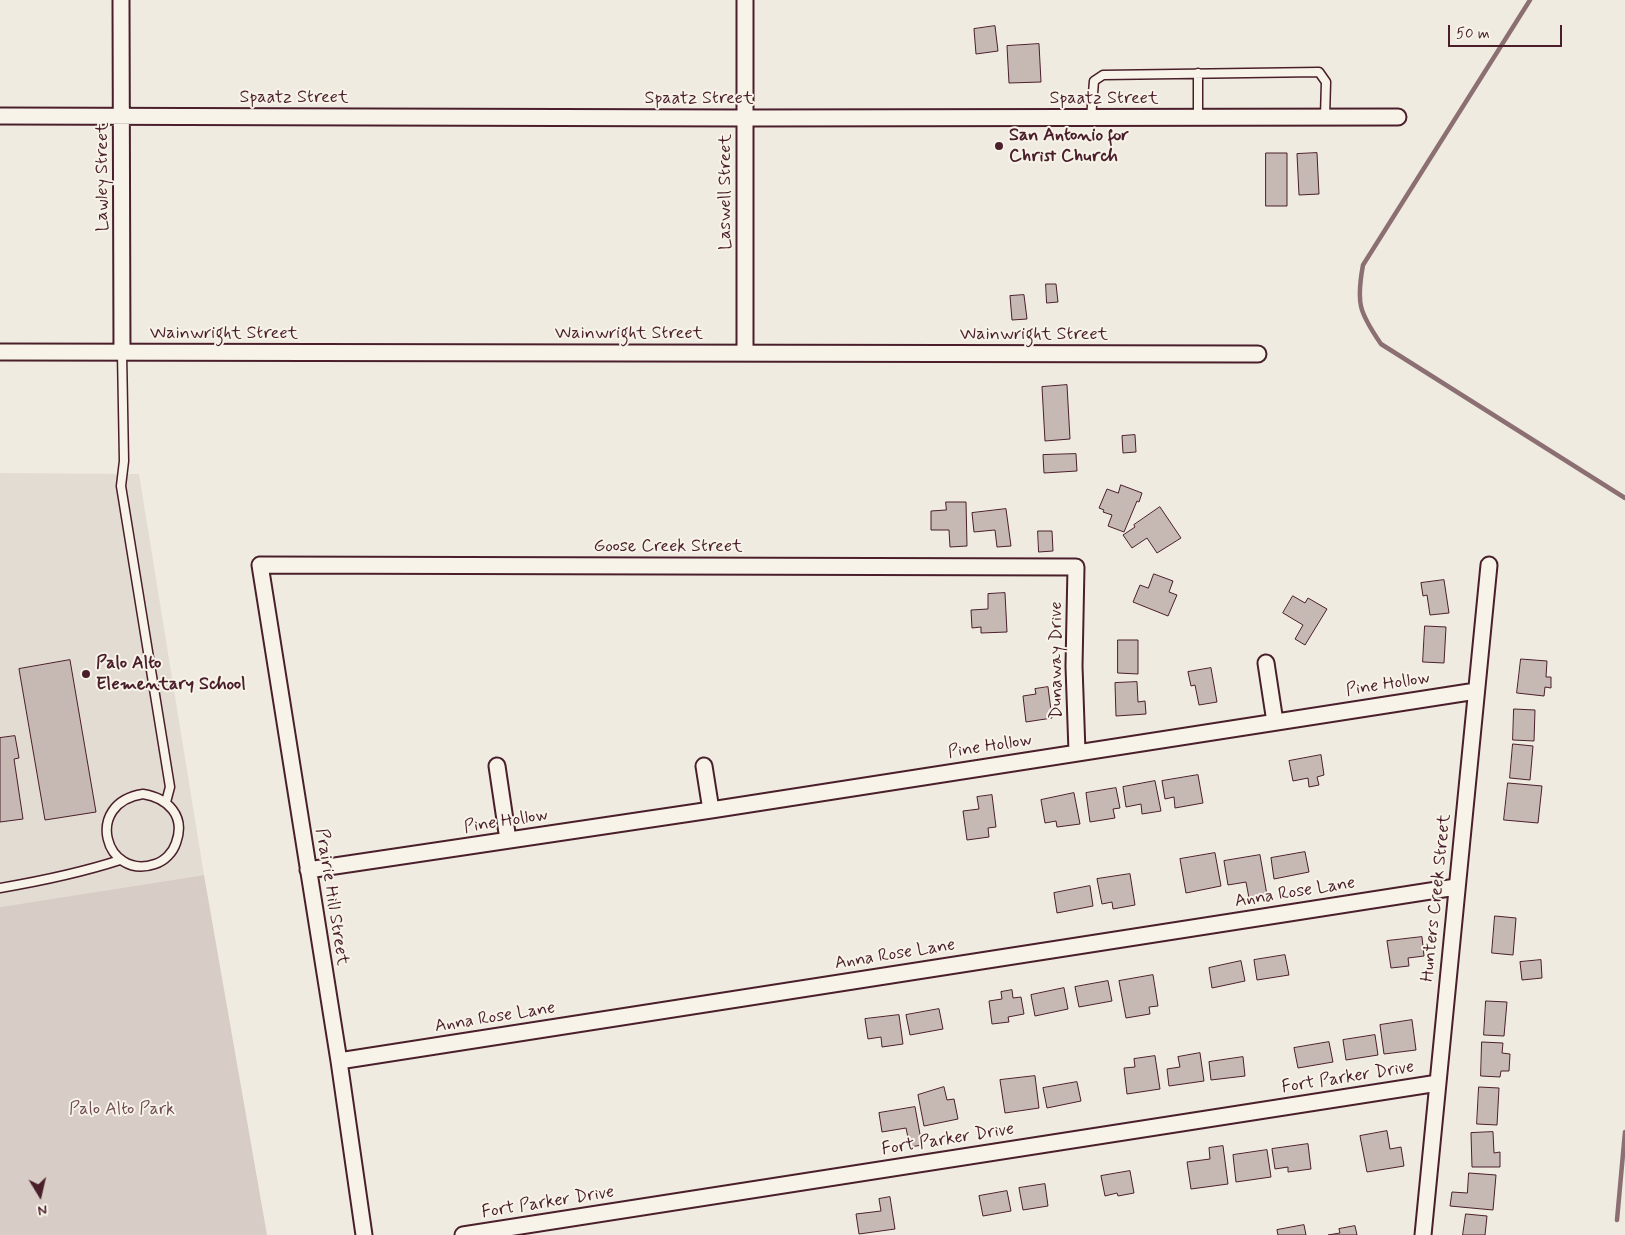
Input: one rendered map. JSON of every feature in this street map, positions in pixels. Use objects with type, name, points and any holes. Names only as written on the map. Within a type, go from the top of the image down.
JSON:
[{"type":"street","name":"Lawley Street","points":[[121,0],[122,353]]},
{"type":"street","name":"Laswell Street","points":[[745,0],[745,353]]},
{"type":"street","name":"Spaatz Street","points":[[0,116],[1398,117]]},
{"type":"street","name":"Wainwright Street","points":[[0,352],[1258,354]]},
{"type":"street","name":"Goose Creek Street","points":[[260,565],[1076,567]]},
{"type":"street","name":"Prairie Hill Street","points":[[260,565],[339,1061],[364,1235]]},
{"type":"street","name":"Hunters Creek Street","points":[[1422,1235],[1488,565]]},
{"type":"street","name":"Dunaway Drive","points":[[1076,567],[1074,666],[1078,752]]},
{"type":"street","points":[[1266,663],[1275,722]]},
{"type":"street","name":"Pine Hollow","points":[[308,870],[711,810],[1476,691]]},
{"type":"street","points":[[497,766],[508,840]]},
{"type":"street","points":[[704,766],[711,810]]},
{"type":"street","name":"Anna Rose Lane","points":[[339,1061],[1456,886]]},
{"type":"street","name":"Fort Parker Drive","points":[[463,1235],[1438,1083]]},
{"type":"lane","points":[[1091,118],[1094,80],[1103,74],[1319,72],[1326,82],[1326,117]]},
{"type":"lane","points":[[1198,74],[1198,118]]},
{"type":"lane","points":[[122,353],[124,461],[121,486],[170,787],[166,802]]},
{"type":"lane","points":[[143,794],[155,796],[166,802],[174,811],[178,822],[179,834],[176,845],[169,855],[160,862],[149,866],[137,866],[120,860],[109,845],[106,834],[107,822],[112,810],[120,801],[131,796],[143,794]]},
{"type":"lane","points":[[0,888],[49,880],[120,860]]},
{"type":"shaded area","name":"Palo Alto Elementary School","points":[[0,473],[139,474],[204,875],[0,907]]},
{"type":"green space","name":"Palo Alto Park","points":[[204,875],[267,1235],[0,1235],[0,907]]},
{"type":"building","points":[[995,26],[998,51],[976,54],[974,29]]},
{"type":"building","points":[[1039,44],[1041,82],[1009,83],[1007,46]]},
{"type":"building","points":[[1266,153],[1287,153],[1287,206],[1266,206]]},
{"type":"building","points":[[1317,153],[1319,194],[1299,195],[1297,154]]},
{"type":"building","points":[[1046,284],[1056,284],[1058,302],[1047,303]]},
{"type":"building","points":[[1024,295],[1027,319],[1012,320],[1010,296]]},
{"type":"building","points":[[1067,385],[1070,439],[1045,441],[1042,387]]},
{"type":"building","points":[[1135,435],[1136,452],[1123,453],[1122,436]]},
{"type":"building","points":[[1076,454],[1077,471],[1044,473],[1043,455]]},
{"type":"building","points":[[1121,485],[1142,493],[1124,532],[1108,526],[1112,515],[1103,512],[1104,510],[1099,508],[1107,489],[1118,493]]},
{"type":"building","points":[[946,502],[966,502],[967,546],[950,547],[949,530],[931,530],[931,511],[946,510]]},
{"type":"building","points":[[1160,507],[1181,538],[1157,553],[1147,538],[1132,548],[1123,535]]},
{"type":"building","points":[[1006,509],[1011,546],[997,547],[995,530],[974,532],[972,513]]},
{"type":"building","points":[[1038,531],[1052,531],[1053,551],[1039,552]]},
{"type":"building","points":[[1154,574],[1173,581],[1169,592],[1177,595],[1168,616],[1133,602],[1140,585],[1148,588]]},
{"type":"building","points":[[1444,580],[1449,613],[1430,615],[1427,595],[1423,596],[1421,583]]},
{"type":"building","points":[[1005,593],[1007,632],[981,633],[981,627],[972,628],[971,610],[988,609],[988,594]]},
{"type":"building","points":[[1293,596],[1305,603],[1308,598],[1327,609],[1305,645],[1295,639],[1303,625],[1283,613]]},
{"type":"building","points":[[1425,626],[1446,627],[1444,663],[1423,662]]},
{"type":"building","points":[[1118,640],[1138,640],[1138,674],[1118,673]]},
{"type":"building","points":[[1521,659],[1547,661],[1546,677],[1551,677],[1551,688],[1545,687],[1544,696],[1517,693]]},
{"type":"building","points":[[70,660],[96,812],[45,820],[19,669]]},
{"type":"building","points":[[1211,668],[1217,702],[1199,705],[1195,685],[1191,686],[1188,672]]},
{"type":"building","points":[[1137,682],[1138,702],[1145,701],[1146,714],[1116,716],[1115,683]]},
{"type":"building","points":[[1048,687],[1052,718],[1026,722],[1023,696],[1036,694],[1035,689]]},
{"type":"building","points":[[1514,709],[1535,710],[1534,741],[1513,740]]},
{"type":"building","points":[[15,736],[19,758],[14,759],[23,819],[0,822],[0,738]]},
{"type":"building","points":[[1513,744],[1533,746],[1530,780],[1510,778]]},
{"type":"building","points":[[1321,755],[1324,775],[1317,777],[1319,785],[1309,787],[1308,778],[1293,781],[1289,761]]},
{"type":"building","points":[[1198,775],[1203,803],[1175,808],[1174,797],[1165,799],[1162,781]]},
{"type":"building","points":[[1155,781],[1161,811],[1142,814],[1141,804],[1126,807],[1123,787]]},
{"type":"building","points":[[1508,783],[1542,786],[1538,823],[1504,820]]},
{"type":"building","points":[[1116,788],[1120,808],[1113,809],[1115,818],[1090,822],[1086,793]]},
{"type":"building","points":[[1074,793],[1080,824],[1057,827],[1056,821],[1045,823],[1041,800]]},
{"type":"building","points":[[992,795],[996,827],[988,828],[989,837],[967,840],[963,811],[979,809],[977,797]]},
{"type":"building","points":[[1305,852],[1309,872],[1274,879],[1271,858]]},
{"type":"building","points":[[1215,853],[1221,886],[1186,893],[1180,859]]},
{"type":"building","points":[[1260,855],[1267,895],[1249,898],[1246,882],[1228,885],[1224,861]]},
{"type":"building","points":[[1130,874],[1135,905],[1113,909],[1112,902],[1102,904],[1097,879]]},
{"type":"building","points":[[1090,886],[1093,906],[1057,913],[1054,893]]},
{"type":"building","points":[[1495,916],[1516,918],[1513,955],[1492,953]]},
{"type":"building","points":[[1422,937],[1424,956],[1408,958],[1409,966],[1391,968],[1387,941]]},
{"type":"building","points":[[1285,955],[1289,975],[1257,980],[1254,960]]},
{"type":"building","points":[[1541,960],[1542,978],[1522,980],[1520,962]]},
{"type":"building","points":[[1241,961],[1245,981],[1212,988],[1209,968]]},
{"type":"building","points":[[1153,975],[1158,1006],[1149,1007],[1150,1014],[1126,1018],[1119,981]]},
{"type":"building","points":[[1108,981],[1112,1001],[1079,1007],[1075,987]]},
{"type":"building","points":[[1064,988],[1068,1009],[1035,1016],[1031,995]]},
{"type":"building","points":[[1012,990],[1013,998],[1021,997],[1024,1014],[1008,1017],[1009,1022],[992,1024],[989,1001],[1002,999],[1001,992]]},
{"type":"building","points":[[1486,1001],[1507,1002],[1504,1036],[1484,1035]]},
{"type":"building","points":[[939,1009],[943,1029],[910,1035],[906,1015]]},
{"type":"building","points":[[899,1015],[903,1044],[882,1047],[881,1037],[868,1039],[865,1019]]},
{"type":"building","points":[[1412,1020],[1416,1050],[1384,1054],[1380,1025]]},
{"type":"building","points":[[1375,1035],[1378,1055],[1346,1060],[1343,1040]]},
{"type":"building","points":[[1329,1042],[1333,1062],[1298,1068],[1294,1048]]},
{"type":"building","points":[[1482,1042],[1503,1043],[1502,1053],[1510,1054],[1509,1071],[1501,1071],[1500,1077],[1481,1076]]},
{"type":"building","points":[[1200,1053],[1204,1081],[1169,1086],[1167,1069],[1180,1067],[1178,1057]]},
{"type":"building","points":[[1155,1056],[1160,1089],[1127,1094],[1124,1068],[1135,1067],[1134,1059]]},
{"type":"building","points":[[1243,1057],[1245,1076],[1211,1080],[1209,1062]]},
{"type":"building","points":[[1035,1076],[1039,1108],[1005,1113],[1000,1080]]},
{"type":"building","points":[[1077,1082],[1081,1101],[1047,1108],[1043,1088]]},
{"type":"building","points":[[944,1087],[947,1100],[954,1099],[958,1119],[924,1126],[918,1095]]},
{"type":"building","points":[[1479,1087],[1499,1088],[1497,1125],[1477,1124]]},
{"type":"building","points":[[915,1107],[922,1145],[910,1147],[906,1128],[882,1132],[879,1113]]},
{"type":"building","points":[[1387,1131],[1390,1149],[1401,1147],[1404,1166],[1367,1172],[1360,1136]]},
{"type":"building","points":[[1493,1132],[1494,1153],[1500,1152],[1500,1167],[1472,1167],[1471,1133]]},
{"type":"building","points":[[1308,1144],[1311,1169],[1288,1172],[1288,1167],[1275,1169],[1272,1149]]},
{"type":"building","points":[[1223,1146],[1228,1184],[1191,1189],[1187,1162],[1210,1159],[1209,1148]]},
{"type":"building","points":[[1267,1150],[1271,1177],[1236,1182],[1233,1155]]},
{"type":"building","points":[[1130,1171],[1134,1193],[1118,1196],[1117,1193],[1105,1196],[1101,1176]]},
{"type":"building","points":[[1469,1173],[1496,1175],[1493,1210],[1450,1206],[1452,1192],[1467,1193]]},
{"type":"building","points":[[1045,1184],[1048,1206],[1023,1210],[1019,1188]]},
{"type":"building","points":[[1007,1191],[1011,1211],[983,1216],[979,1196]]},
{"type":"building","points":[[890,1197],[895,1229],[859,1234],[856,1214],[881,1211],[879,1199]]},
{"type":"building","points":[[1466,1214],[1487,1216],[1485,1235],[1463,1235]]},
{"type":"building","points":[[1304,1225],[1306,1235],[1278,1235],[1277,1230]]},
{"type":"building","points":[[1355,1226],[1357,1235],[1328,1235],[1340,1233],[1339,1229]]},
{"type":"waterway","points":[[1530,0],[1363,265],[1360,289],[1361,307],[1381,344],[1625,498]]},
{"type":"waterway","points":[[1617,1220],[1625,1132]]},
{"type":"place","name":"San Antonio for Christ Church","points":[[999,146]]},
{"type":"place","name":"Palo Alto Elementary School","points":[[86,674]]}]
